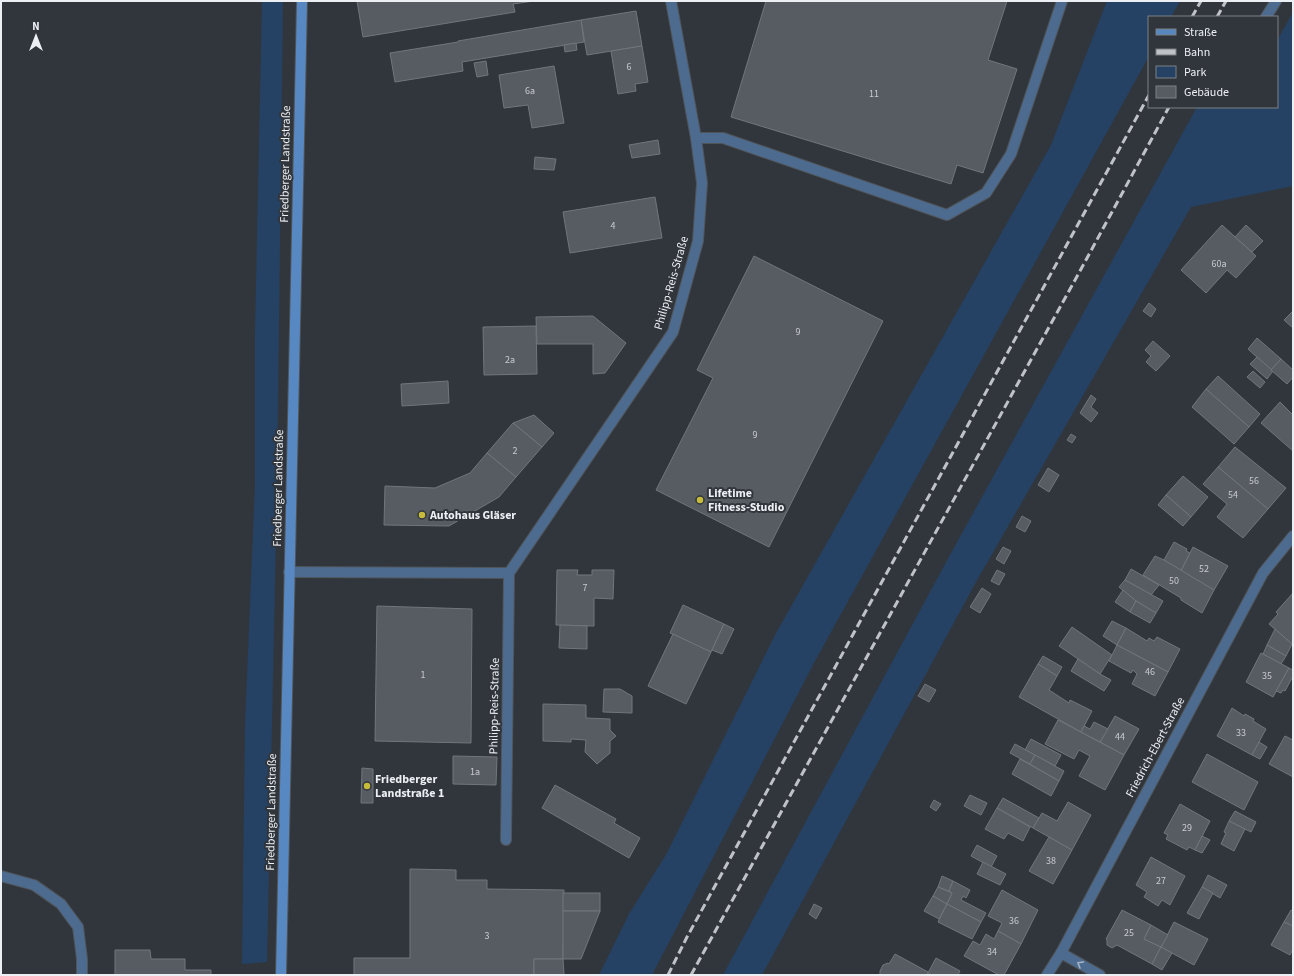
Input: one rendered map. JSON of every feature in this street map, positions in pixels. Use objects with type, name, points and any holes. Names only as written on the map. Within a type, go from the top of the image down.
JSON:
[{"type":"main road","name":"Friedberger Landstraße","points":[[281,975],[302,1]]},
{"type":"street","name":"Philipp-Reis-Straße","points":[[506,840],[509,573],[673,332],[698,241],[702,183],[696,138],[671,1]]},
{"type":"street","points":[[696,138],[723,138],[947,215],[986,193],[1010,154],[1062,1]]},
{"type":"street","points":[[1267,16],[1276,1]]},
{"type":"street","name":"Friedrich-Ebert-Straße","points":[[1047,975],[1061,953],[1262,573],[1293,536]]},
{"type":"street","points":[[289,572],[509,573]]},
{"type":"street","points":[[1,876],[34,885],[61,904],[78,927],[82,959],[82,975]]},
{"type":"street","points":[[1061,953],[1100,975]]},
{"type":"green space","points":[[262,1],[283,1],[277,487],[267,962],[242,964],[245,725],[255,485],[255,332]]},
{"type":"green space","points":[[1107,1],[1180,1],[1172,16],[1148,16],[1148,58],[815,661],[652,975],[599,975],[629,914],[667,853],[775,635],[1051,145]]},
{"type":"green space","points":[[1293,12],[1293,186],[1191,207],[976,582],[762,975],[723,975],[950,555],[1196,108],[1278,108],[1278,39]]},
{"type":"building","points":[[357,1],[534,1],[513,4],[515,12],[363,37]]},
{"type":"building","points":[[766,1],[1007,1],[988,60],[1017,69],[983,173],[957,165],[951,184],[731,117]]},
{"type":"building","points":[[636,11],[642,46],[587,55],[581,20]]},
{"type":"building","points":[[581,20],[584,42],[462,62],[463,71],[395,82],[390,53]]},
{"type":"building","points":[[576,43],[577,50],[565,52],[564,45]]},
{"type":"building","points":[[642,46],[648,82],[635,84],[636,91],[618,94],[611,51]]},
{"type":"building","points":[[486,61],[488,75],[477,77],[474,63]]},
{"type":"building","points":[[554,66],[564,123],[532,128],[528,105],[504,108],[499,75]]},
{"type":"building","points":[[658,140],[660,154],[632,158],[629,145]]},
{"type":"building","points":[[535,157],[556,159],[554,170],[534,169]]},
{"type":"building","points":[[655,197],[662,238],[570,253],[563,212]]},
{"type":"building","points":[[1222,225],[1256,256],[1236,278],[1227,270],[1206,293],[1181,270]]},
{"type":"building","points":[[1246,225],[1263,241],[1252,252],[1235,237]]},
{"type":"building","points":[[754,256],[883,321],[769,547],[656,490],[713,378],[697,370]]},
{"type":"building","points":[[1149,303],[1156,309],[1151,317],[1143,311]]},
{"type":"building","points":[[1293,311],[1293,328],[1284,320]]},
{"type":"building","points":[[593,316],[626,343],[605,373],[593,374],[593,344],[537,344],[536,317]]},
{"type":"building","points":[[536,326],[537,374],[484,375],[483,327]]},
{"type":"building","points":[[1257,338],[1281,359],[1271,370],[1248,349]]},
{"type":"building","points":[[1153,341],[1170,356],[1156,371],[1146,362],[1151,356],[1145,350]]},
{"type":"building","points":[[1257,357],[1273,371],[1267,379],[1250,364]]},
{"type":"building","points":[[1281,359],[1293,370],[1293,377],[1287,384],[1271,370]]},
{"type":"building","points":[[1253,371],[1265,382],[1260,388],[1247,377]]},
{"type":"building","points":[[1218,376],[1260,414],[1249,427],[1206,389]]},
{"type":"building","points":[[448,381],[449,403],[402,406],[401,384]]},
{"type":"building","points":[[1206,389],[1249,427],[1234,444],[1192,407]]},
{"type":"building","points":[[1091,395],[1096,399],[1091,407],[1098,413],[1091,422],[1080,413]]},
{"type":"building","points":[[1280,402],[1293,415],[1293,451],[1261,423]]},
{"type":"building","points":[[534,415],[554,433],[542,447],[513,423]]},
{"type":"building","points":[[513,423],[542,447],[516,477],[487,453]]},
{"type":"building","points":[[1071,434],[1076,437],[1072,443],[1067,440]]},
{"type":"building","points":[[1235,447],[1286,488],[1268,509],[1218,467]]},
{"type":"building","points":[[487,453],[516,477],[499,497],[449,526],[384,525],[385,486],[435,488],[470,473]]},
{"type":"building","points":[[1218,467],[1268,509],[1243,538],[1217,517],[1227,504],[1203,484]]},
{"type":"building","points":[[1048,468],[1059,475],[1049,492],[1038,485]]},
{"type":"building","points":[[1183,476],[1208,497],[1191,517],[1166,495]]},
{"type":"building","points":[[1166,495],[1191,517],[1183,526],[1158,505]]},
{"type":"building","points":[[1022,516],[1031,521],[1025,532],[1016,527]]},
{"type":"building","points":[[1174,542],[1187,549],[1186,551],[1190,553],[1181,571],[1164,560]]},
{"type":"building","points":[[1003,547],[1011,551],[1004,564],[996,559]]},
{"type":"building","points":[[1193,547],[1228,566],[1214,590],[1181,571]]},
{"type":"building","points":[[1155,556],[1214,590],[1202,613],[1181,600],[1181,598],[1143,575]]},
{"type":"building","points":[[1131,569],[1159,585],[1151,595],[1125,580]]},
{"type":"building","points":[[557,570],[578,570],[577,575],[592,575],[592,570],[614,570],[613,599],[594,598],[594,626],[556,625]]},
{"type":"building","points":[[997,570],[1005,574],[999,585],[991,581]]},
{"type":"building","points":[[1125,580],[1163,601],[1156,613],[1136,601],[1119,587]]},
{"type":"building","points":[[982,588],[991,594],[980,613],[970,607]]},
{"type":"building","points":[[1123,590],[1136,601],[1130,612],[1115,602]]},
{"type":"building","points":[[1293,593],[1293,645],[1269,624],[1278,614],[1276,612]]},
{"type":"building","points":[[1136,601],[1156,613],[1150,623],[1130,612]]},
{"type":"building","points":[[683,605],[724,624],[711,652],[670,633]]},
{"type":"building","points":[[377,606],[472,609],[471,743],[375,741]]},
{"type":"building","points":[[1112,621],[1126,628],[1117,645],[1103,636]]},
{"type":"building","points":[[724,624],[734,629],[722,654],[712,650]]},
{"type":"building","points":[[560,625],[587,626],[587,649],[559,648]]},
{"type":"building","points":[[1072,627],[1112,655],[1100,674],[1059,646]]},
{"type":"building","points":[[1126,628],[1147,641],[1149,638],[1154,641],[1157,637],[1180,649],[1168,672],[1117,645]]},
{"type":"building","points":[[1275,629],[1292,644],[1286,656],[1267,645]]},
{"type":"building","points":[[673,634],[711,652],[686,704],[648,686]]},
{"type":"building","points":[[1117,645],[1168,672],[1155,696],[1132,684],[1137,674],[1133,670],[1131,673],[1109,661]]},
{"type":"building","points":[[1267,645],[1286,656],[1281,664],[1263,654]]},
{"type":"building","points":[[1261,653],[1289,668],[1273,697],[1246,682]]},
{"type":"building","points":[[1043,656],[1062,667],[1057,676],[1038,664]]},
{"type":"building","points":[[1078,659],[1111,680],[1104,691],[1071,671]]},
{"type":"building","points":[[1038,664],[1057,676],[1049,690],[1069,703],[1070,700],[1092,711],[1081,732],[1019,697]]},
{"type":"building","points":[[1289,668],[1293,670],[1293,676],[1285,691],[1283,690],[1281,693],[1276,691]]},
{"type":"building","points":[[925,684],[936,690],[929,702],[918,696]]},
{"type":"building","points":[[604,689],[620,689],[632,696],[632,713],[603,712]]},
{"type":"building","points":[[543,704],[586,705],[586,718],[610,719],[610,730],[616,736],[610,741],[610,753],[597,764],[585,752],[586,740],[571,739],[571,742],[543,741]]},
{"type":"building","points":[[1232,708],[1244,716],[1245,714],[1254,719],[1253,721],[1266,729],[1252,755],[1217,736]]},
{"type":"building","points":[[1115,716],[1139,729],[1124,755],[1100,742]]},
{"type":"building","points":[[1058,720],[1124,755],[1105,790],[1079,776],[1090,756],[1079,750],[1074,759],[1045,744]]},
{"type":"building","points":[[1094,722],[1108,729],[1100,742],[1081,732],[1084,726],[1090,729]]},
{"type":"building","points":[[1285,736],[1293,740],[1293,777],[1269,764]]},
{"type":"building","points":[[1031,739],[1061,755],[1055,766],[1025,750]]},
{"type":"building","points":[[1259,742],[1267,747],[1260,759],[1252,755]]},
{"type":"building","points":[[1015,744],[1035,755],[1030,764],[1010,753]]},
{"type":"building","points":[[1207,754],[1258,782],[1244,810],[1192,782]]},
{"type":"building","points":[[1035,755],[1064,771],[1059,781],[1030,764]]},
{"type":"building","points":[[453,756],[497,757],[496,785],[453,784]]},
{"type":"building","points":[[1020,759],[1059,781],[1051,796],[1012,774]]},
{"type":"building","name":"Friedberger Landstraße 1","points":[[362,768],[373,769],[373,803],[361,803]]},
{"type":"building","points":[[555,785],[616,819],[614,823],[640,838],[629,858],[542,808]]},
{"type":"building","points":[[970,795],[987,803],[981,815],[964,806]]},
{"type":"building","points":[[1003,798],[1039,818],[1033,828],[997,808]]},
{"type":"building","points":[[934,800],[941,804],[936,811],[930,807]]},
{"type":"building","points":[[1068,802],[1091,815],[1072,850],[1033,828],[1042,813],[1057,821]]},
{"type":"building","points":[[1180,804],[1210,821],[1195,850],[1189,847],[1187,850],[1166,839],[1168,835],[1164,833]]},
{"type":"building","points":[[997,808],[1030,827],[1023,841],[1008,833],[1004,839],[985,829]]},
{"type":"building","points":[[1235,811],[1256,822],[1251,832],[1229,821]]},
{"type":"building","points":[[1229,821],[1245,829],[1234,851],[1221,844]]},
{"type":"building","points":[[1202,836],[1210,840],[1202,853],[1195,850]]},
{"type":"building","points":[[1049,837],[1072,850],[1053,884],[1029,871]]},
{"type":"building","points":[[977,845],[997,856],[991,867],[971,856]]},
{"type":"building","points":[[1151,857],[1185,876],[1170,905],[1162,900],[1158,906],[1144,897],[1147,892],[1136,885]]},
{"type":"building","points":[[983,862],[1006,874],[1000,885],[977,874]]},
{"type":"building","points":[[410,869],[456,870],[456,880],[487,880],[487,889],[564,890],[563,959],[534,959],[534,975],[354,975],[354,958],[410,958]]},
{"type":"building","points":[[1208,875],[1227,885],[1220,898],[1202,887]]},
{"type":"building","points":[[942,876],[953,881],[949,891],[938,887]]},
{"type":"building","points":[[953,881],[970,890],[966,898],[963,896],[961,900],[986,913],[981,922],[947,904],[952,893],[949,891]]},
{"type":"building","points":[[938,887],[952,893],[947,904],[933,896]]},
{"type":"building","points":[[1202,887],[1213,893],[1199,919],[1187,913]]},
{"type":"building","points":[[1002,890],[1038,910],[1021,944],[998,931],[1002,923],[988,916]]},
{"type":"building","points":[[563,893],[600,893],[600,911],[563,911]]},
{"type":"building","points":[[933,896],[947,904],[939,919],[924,911]]},
{"type":"building","points":[[814,904],[822,908],[816,919],[809,914]]},
{"type":"building","points":[[947,904],[981,922],[972,939],[938,922]]},
{"type":"building","points":[[1122,910],[1151,925],[1144,939],[1161,947],[1152,964],[1117,945],[1112,948],[1107,945],[1106,939]]},
{"type":"building","points":[[1291,910],[1293,911],[1293,926],[1284,922]]},
{"type":"building","points":[[563,911],[600,911],[581,959],[563,959]]},
{"type":"building","points":[[1174,922],[1208,939],[1194,965],[1161,947]]},
{"type":"building","points":[[1284,922],[1293,926],[1293,949],[1290,955],[1271,945]]},
{"type":"building","points":[[1151,925],[1168,935],[1161,947],[1144,939]]},
{"type":"building","points":[[998,931],[1021,944],[1004,975],[999,975],[964,956],[973,941],[980,945],[986,934],[994,939]]},
{"type":"building","points":[[1161,947],[1172,953],[1162,970],[1152,964]]},
{"type":"building","points":[[115,950],[150,950],[151,959],[185,959],[185,970],[211,970],[211,975],[115,975]]},
{"type":"building","points":[[895,954],[928,972],[927,975],[880,975],[883,965],[889,964]]},
{"type":"building","points":[[936,958],[960,971],[958,975],[932,975],[928,973]]},
{"type":"building","points":[[534,959],[563,959],[564,975],[534,975]]},
{"type":"railway","points":[[1193,16],[1201,1]]},
{"type":"railway","points":[[1218,16],[1226,1]]},
{"type":"railway","points":[[668,975],[687,937],[1148,97]]},
{"type":"railway","points":[[691,975],[1168,108]]},
{"type":"place","name":"Lifetime Fitness-Studio","points":[[700,500]]},
{"type":"place","name":"Autohaus Gläser","points":[[422,515]]},
{"type":"place","name":"Friedberger Landstraße 1","points":[[367,786]]}]
